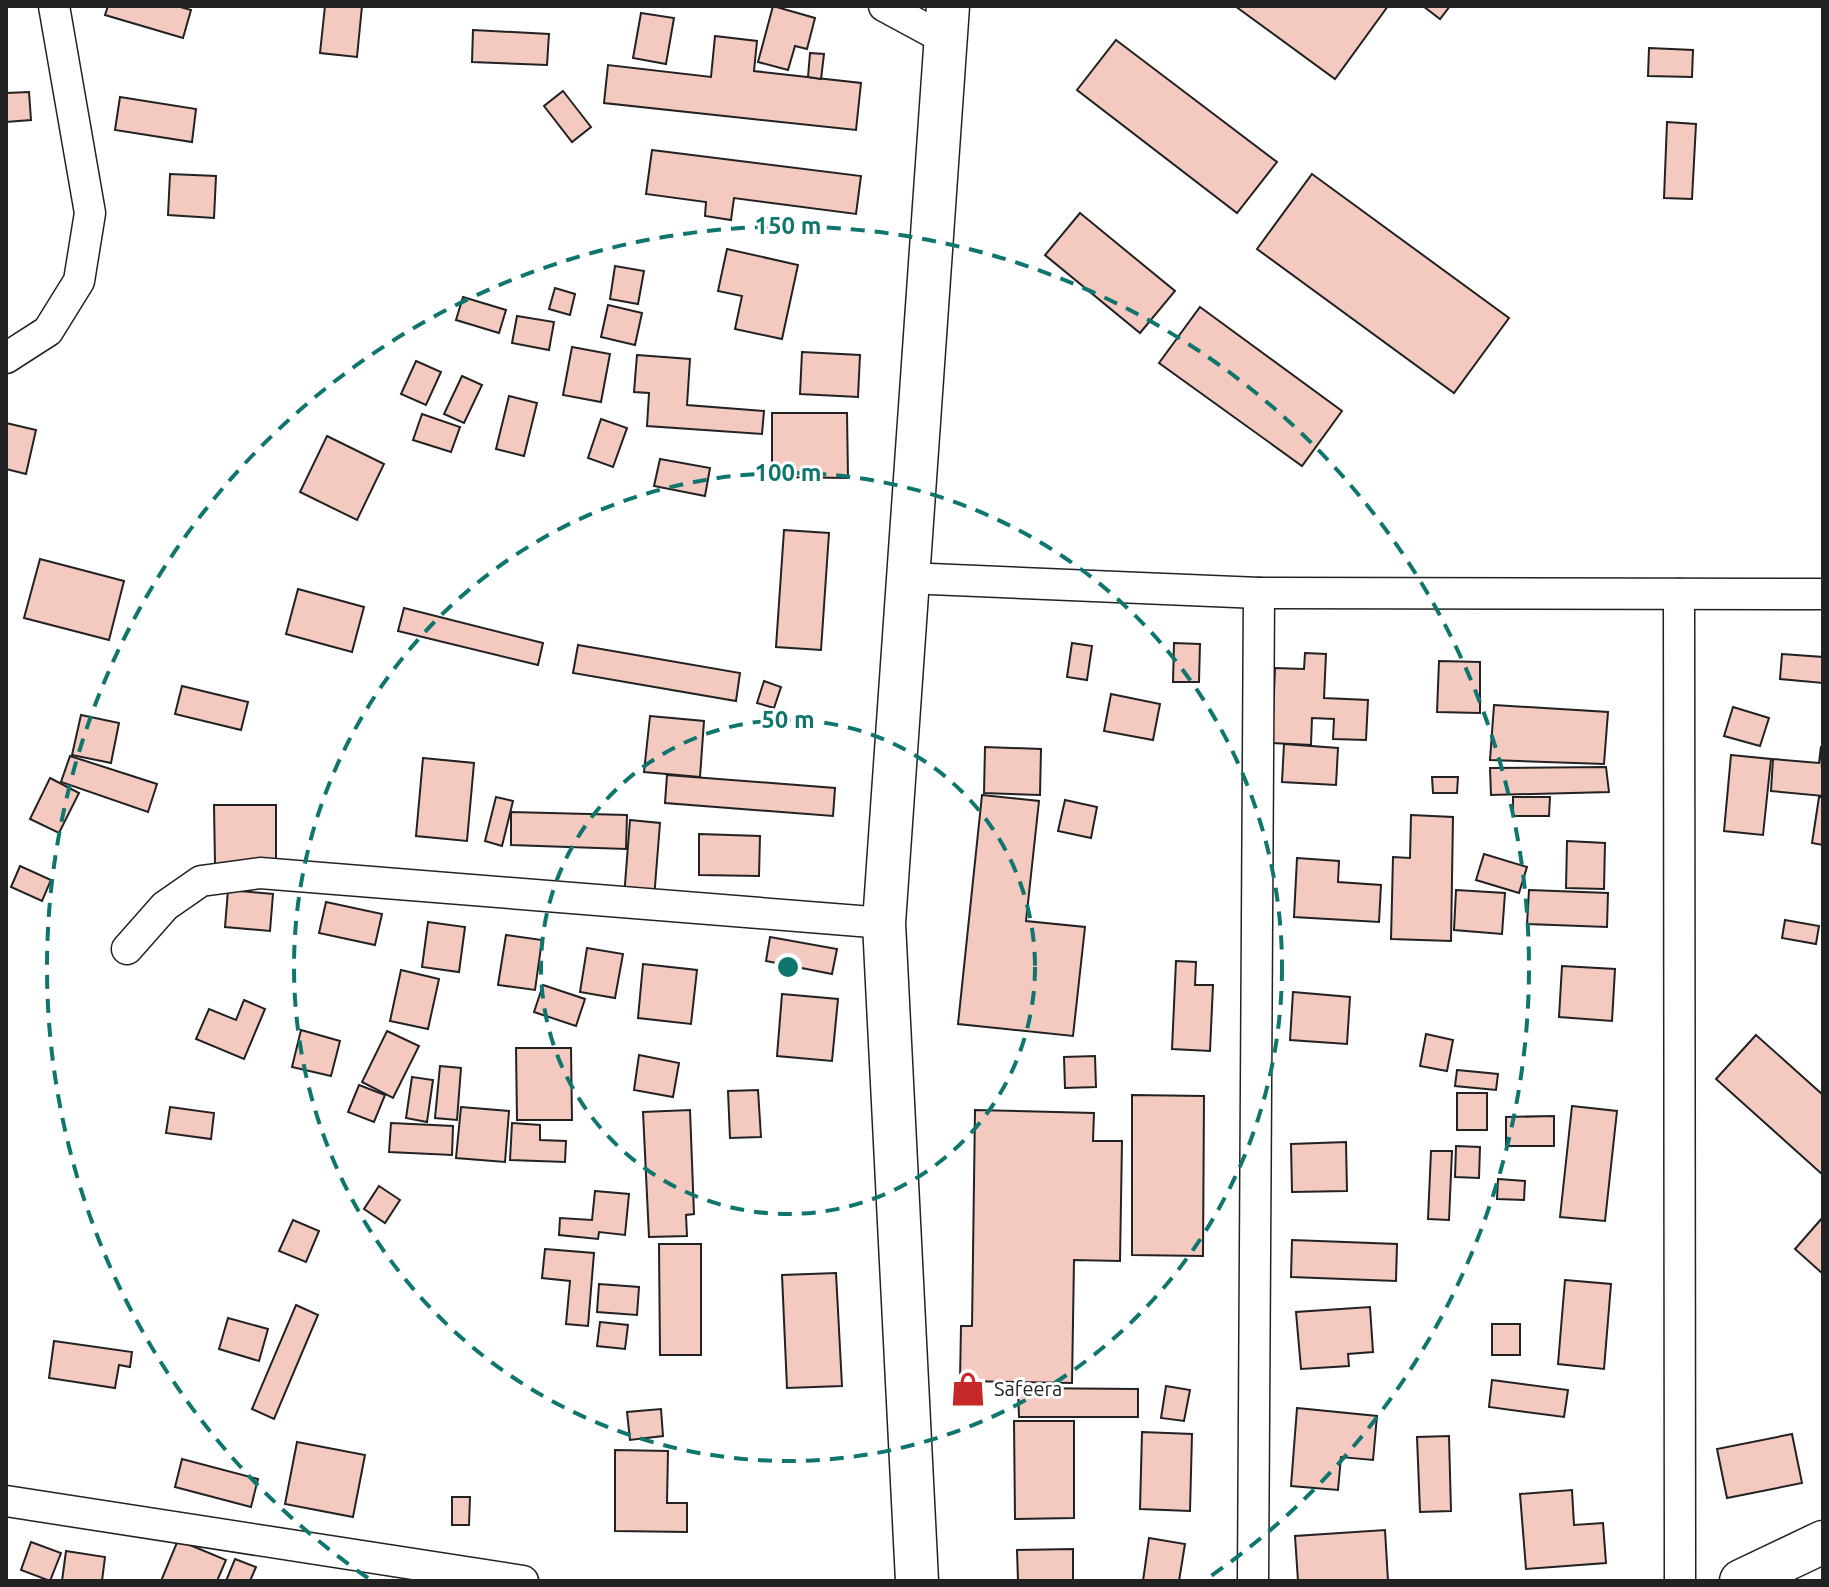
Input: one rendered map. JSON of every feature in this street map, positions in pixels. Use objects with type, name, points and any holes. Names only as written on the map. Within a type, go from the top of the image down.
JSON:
[{"type":"main road","points":[[917,1581],[884,923],[946,22]]},
{"type":"main road","points":[[1741,1581],[1823,1542]]},
{"type":"street","points":[[6,358],[48,331],[79,281],[90,213],[54,6]]},
{"type":"street","points":[[884,6],[946,22]]},
{"type":"street","points":[[907,578],[1259,593],[1823,594]]},
{"type":"street","points":[[1253,1581],[1259,593]]},
{"type":"street","points":[[1679,594],[1680,1581]]},
{"type":"street","points":[[127,949],[165,906],[201,881],[260,873],[884,923]]},
{"type":"street","points":[[6,1501],[523,1581]]},
{"type":"building","points":[[108,6],[177,6],[191,10],[183,38],[105,15]]},
{"type":"building","points":[[325,6],[362,6],[357,57],[320,53]]},
{"type":"building","points":[[773,6],[815,18],[807,49],[795,46],[788,70],[758,62]]},
{"type":"building","points":[[1235,6],[1388,6],[1335,79]]},
{"type":"building","points":[[1423,6],[1450,6],[1440,19]]},
{"type":"building","points":[[641,13],[674,18],[666,64],[633,58]]},
{"type":"building","points":[[473,30],[549,34],[547,65],[472,62]]},
{"type":"building","points":[[715,36],[757,41],[754,71],[861,83],[856,130],[604,103],[608,65],[711,77]]},
{"type":"building","points":[[1116,40],[1277,162],[1237,213],[1077,90]]},
{"type":"building","points":[[1649,48],[1693,50],[1692,77],[1648,76]]},
{"type":"building","points":[[810,53],[824,54],[821,79],[808,77]]},
{"type":"building","points":[[563,91],[591,127],[572,142],[544,106]]},
{"type":"building","points":[[29,92],[31,120],[6,122],[6,93]]},
{"type":"building","points":[[120,97],[196,109],[192,142],[115,130]]},
{"type":"building","points":[[1667,122],[1696,124],[1692,199],[1664,198]]},
{"type":"building","points":[[652,150],[861,176],[856,214],[734,198],[731,220],[705,216],[706,202],[646,194]]},
{"type":"building","points":[[170,174],[216,176],[214,218],[168,215]]},
{"type":"building","points":[[1312,174],[1509,318],[1454,393],[1257,249]]},
{"type":"building","points":[[1080,213],[1175,291],[1140,333],[1045,255]]},
{"type":"building","points":[[727,249],[798,265],[782,339],[735,329],[742,296],[718,291]]},
{"type":"building","points":[[615,266],[644,271],[638,304],[610,299]]},
{"type":"building","points":[[555,288],[575,294],[570,315],[549,309]]},
{"type":"building","points":[[463,297],[506,310],[499,333],[456,320]]},
{"type":"building","points":[[608,305],[642,313],[635,345],[601,337]]},
{"type":"building","points":[[1200,307],[1342,411],[1302,466],[1159,363]]},
{"type":"building","points":[[517,316],[554,322],[549,350],[512,343]]},
{"type":"building","points":[[572,347],[610,354],[601,402],[563,395]]},
{"type":"building","points":[[802,352],[860,355],[858,397],[800,394]]},
{"type":"building","points":[[637,355],[690,359],[687,405],[764,411],[762,434],[647,426],[649,393],[634,392]]},
{"type":"building","points":[[416,361],[441,372],[426,405],[401,394]]},
{"type":"building","points":[[462,376],[482,385],[464,423],[444,414]]},
{"type":"building","points":[[509,396],[537,403],[524,456],[496,449]]},
{"type":"building","points":[[772,413],[847,413],[848,478],[772,477]]},
{"type":"building","points":[[422,414],[460,427],[451,452],[413,440]]},
{"type":"building","points":[[601,419],[627,428],[613,467],[588,458]]},
{"type":"building","points":[[6,423],[36,430],[26,474],[6,469]]},
{"type":"building","points":[[327,436],[384,464],[357,520],[300,492]]},
{"type":"building","points":[[660,459],[710,468],[705,496],[654,486]]},
{"type":"building","points":[[784,530],[829,533],[821,650],[776,647]]},
{"type":"building","points":[[40,559],[124,581],[109,640],[24,618]]},
{"type":"building","points":[[298,589],[364,607],[352,652],[286,634]]},
{"type":"building","points":[[404,608],[543,643],[538,665],[398,631]]},
{"type":"building","points":[[1072,643],[1092,646],[1087,680],[1067,677]]},
{"type":"building","points":[[1174,643],[1200,644],[1199,682],[1173,682]]},
{"type":"building","points":[[578,645],[740,673],[736,701],[573,673]]},
{"type":"building","points":[[1305,653],[1326,654],[1324,698],[1368,700],[1366,740],[1333,739],[1334,719],[1312,718],[1311,745],[1272,743],[1275,668],[1304,669]]},
{"type":"building","points":[[1782,654],[1823,657],[1823,683],[1780,679]]},
{"type":"building","points":[[1439,661],[1480,662],[1480,713],[1437,712]]},
{"type":"building","points":[[764,681],[781,687],[774,708],[757,703]]},
{"type":"building","points":[[182,686],[248,702],[241,730],[175,714]]},
{"type":"building","points":[[1111,694],[1160,704],[1153,740],[1104,731]]},
{"type":"building","points":[[1494,705],[1608,712],[1604,764],[1490,760]]},
{"type":"building","points":[[1733,707],[1769,718],[1760,746],[1724,736]]},
{"type":"building","points":[[81,715],[119,723],[111,763],[72,755]]},
{"type":"building","points":[[650,716],[704,721],[700,777],[644,772]]},
{"type":"building","points":[[1284,744],[1338,748],[1336,785],[1282,782]]},
{"type":"building","points":[[1821,746],[1823,796],[1771,791],[1773,759],[1819,763]]},
{"type":"building","points":[[985,747],[1041,749],[1040,795],[984,793]]},
{"type":"building","points":[[1731,755],[1771,759],[1763,835],[1724,831]]},
{"type":"building","points":[[70,756],[157,784],[148,812],[61,782]]},
{"type":"building","points":[[423,758],[474,763],[467,841],[416,836]]},
{"type":"building","points":[[1606,767],[1609,792],[1491,795],[1490,768]]},
{"type":"building","points":[[667,775],[835,788],[833,816],[665,803]]},
{"type":"building","points":[[1432,777],[1458,777],[1457,793],[1433,793]]},
{"type":"building","points":[[50,778],[79,793],[59,833],[30,819]]},
{"type":"building","points":[[982,795],[1039,801],[1026,921],[1085,927],[1073,1036],[958,1024]]},
{"type":"building","points":[[496,797],[513,801],[502,846],[485,841]]},
{"type":"building","points":[[1513,797],[1550,797],[1549,816],[1513,816]]},
{"type":"building","points":[[1819,797],[1823,797],[1823,845],[1812,843]]},
{"type":"building","points":[[1065,800],[1097,807],[1091,838],[1058,831]]},
{"type":"building","points":[[214,805],[276,805],[276,863],[215,864]]},
{"type":"building","points":[[511,812],[627,815],[626,849],[511,845]]},
{"type":"building","points":[[1411,815],[1453,817],[1451,941],[1391,939],[1393,857],[1410,858]]},
{"type":"building","points":[[630,820],[660,823],[654,899],[624,897]]},
{"type":"building","points":[[699,834],[760,836],[759,876],[699,875]]},
{"type":"building","points":[[1567,841],[1605,843],[1604,889],[1566,888]]},
{"type":"building","points":[[1484,854],[1527,867],[1519,893],[1476,880]]},
{"type":"building","points":[[1297,858],[1339,861],[1338,882],[1381,885],[1379,922],[1294,917]]},
{"type":"building","points":[[20,866],[51,880],[42,901],[11,887]]},
{"type":"building","points":[[228,890],[273,894],[270,931],[225,927]]},
{"type":"building","points":[[1456,890],[1505,893],[1502,934],[1454,930]]},
{"type":"building","points":[[1529,890],[1608,893],[1607,927],[1527,924]]},
{"type":"building","points":[[326,902],[382,914],[375,945],[319,933]]},
{"type":"building","points":[[1785,920],[1819,926],[1816,944],[1782,938]]},
{"type":"building","points":[[428,922],[465,927],[459,972],[422,967]]},
{"type":"building","points":[[506,935],[542,940],[535,990],[498,985]]},
{"type":"building","points":[[770,937],[837,949],[832,974],[766,961]]},
{"type":"building","points":[[587,948],[623,954],[615,998],[580,992]]},
{"type":"building","points":[[1176,961],[1196,962],[1195,985],[1213,985],[1210,1051],[1172,1049]]},
{"type":"building","points":[[643,964],[697,970],[691,1024],[638,1018]]},
{"type":"building","points":[[1562,966],[1615,969],[1612,1021],[1559,1017]]},
{"type":"building","points":[[401,970],[439,979],[428,1029],[390,1021]]},
{"type":"building","points":[[543,985],[585,999],[576,1026],[534,1012]]},
{"type":"building","points":[[1293,992],[1350,997],[1347,1044],[1290,1040]]},
{"type":"building","points":[[782,994],[838,999],[832,1061],[777,1056]]},
{"type":"building","points":[[244,1000],[265,1009],[244,1059],[196,1039],[209,1009],[236,1020]]},
{"type":"building","points":[[301,1030],[340,1041],[331,1076],[292,1067]]},
{"type":"building","points":[[387,1031],[419,1046],[393,1098],[362,1082]]},
{"type":"building","points":[[1426,1034],[1453,1040],[1447,1071],[1420,1066]]},
{"type":"building","points":[[1756,1035],[1823,1095],[1823,1175],[1716,1079]]},
{"type":"building","points":[[516,1048],[571,1048],[572,1120],[517,1120]]},
{"type":"building","points":[[639,1055],[679,1063],[673,1097],[634,1090]]},
{"type":"building","points":[[1095,1056],[1096,1087],[1065,1088],[1064,1057]]},
{"type":"building","points":[[440,1066],[461,1068],[457,1120],[435,1118]]},
{"type":"building","points":[[1457,1070],[1498,1074],[1496,1090],[1455,1086]]},
{"type":"building","points":[[412,1077],[433,1080],[427,1122],[406,1118]]},
{"type":"building","points":[[359,1085],[385,1095],[374,1122],[348,1112]]},
{"type":"building","points":[[758,1090],[761,1137],[730,1138],[728,1091]]},
{"type":"building","points":[[1457,1093],[1487,1093],[1487,1130],[1457,1130]]},
{"type":"building","points":[[1132,1095],[1204,1096],[1203,1256],[1132,1255]]},
{"type":"building","points":[[1572,1106],[1617,1111],[1605,1221],[1560,1217]]},
{"type":"building","points":[[170,1107],[214,1113],[211,1139],[166,1133]]},
{"type":"building","points":[[461,1107],[509,1111],[505,1162],[456,1158]]},
{"type":"building","points":[[690,1110],[694,1214],[686,1215],[687,1236],[649,1237],[643,1112]]},
{"type":"building","points":[[975,1110],[1094,1113],[1093,1141],[1122,1141],[1120,1261],[1074,1260],[1072,1383],[960,1381],[961,1326],[972,1326]]},
{"type":"building","points":[[1554,1116],[1554,1146],[1506,1146],[1506,1117]]},
{"type":"building","points":[[391,1123],[453,1126],[452,1155],[389,1152]]},
{"type":"building","points":[[512,1123],[540,1125],[540,1140],[566,1141],[565,1162],[510,1160]]},
{"type":"building","points":[[1346,1142],[1347,1191],[1292,1192],[1291,1144]]},
{"type":"building","points":[[1456,1146],[1480,1147],[1479,1178],[1455,1177]]},
{"type":"building","points":[[1431,1151],[1452,1151],[1449,1220],[1428,1219]]},
{"type":"building","points":[[1498,1179],[1525,1181],[1524,1200],[1497,1199]]},
{"type":"building","points":[[379,1186],[400,1200],[385,1223],[364,1209]]},
{"type":"building","points":[[595,1191],[629,1194],[625,1235],[599,1232],[598,1239],[559,1235],[560,1218],[592,1220]]},
{"type":"building","points":[[1823,1217],[1823,1274],[1795,1249]]},
{"type":"building","points":[[293,1220],[319,1231],[306,1262],[279,1251]]},
{"type":"building","points":[[1292,1240],[1397,1244],[1396,1281],[1291,1277]]},
{"type":"building","points":[[659,1244],[701,1244],[701,1355],[660,1355]]},
{"type":"building","points":[[545,1249],[594,1253],[588,1326],[566,1324],[570,1281],[542,1278]]},
{"type":"building","points":[[836,1273],[842,1386],[787,1388],[782,1275]]},
{"type":"building","points":[[1565,1280],[1611,1284],[1604,1369],[1558,1364]]},
{"type":"building","points":[[599,1284],[639,1287],[637,1315],[597,1312]]},
{"type":"building","points":[[296,1305],[318,1315],[274,1419],[252,1409]]},
{"type":"building","points":[[1370,1307],[1373,1352],[1348,1354],[1349,1366],[1301,1369],[1296,1312]]},
{"type":"building","points":[[228,1318],[268,1329],[259,1361],[219,1349]]},
{"type":"building","points":[[600,1322],[628,1325],[625,1349],[597,1346]]},
{"type":"building","points":[[1492,1324],[1520,1324],[1520,1355],[1492,1355]]},
{"type":"building","points":[[54,1341],[132,1352],[130,1367],[119,1365],[115,1388],[49,1378]]},
{"type":"building","points":[[1492,1380],[1568,1390],[1564,1417],[1489,1407]]},
{"type":"building","points":[[1166,1386],[1190,1390],[1184,1421],[1161,1418]]},
{"type":"building","points":[[1018,1388],[1138,1389],[1138,1417],[1019,1417]]},
{"type":"building","points":[[1297,1408],[1377,1416],[1373,1460],[1341,1457],[1338,1490],[1291,1486]]},
{"type":"building","points":[[661,1409],[663,1436],[630,1440],[627,1412]]},
{"type":"building","points":[[1014,1421],[1074,1421],[1074,1518],[1015,1519]]},
{"type":"building","points":[[1142,1432],[1192,1434],[1190,1511],[1140,1509]]},
{"type":"building","points":[[1792,1434],[1802,1483],[1727,1498],[1717,1449]]},
{"type":"building","points":[[1449,1436],[1451,1511],[1420,1512],[1417,1437]]},
{"type":"building","points":[[297,1442],[365,1455],[353,1517],[285,1504]]},
{"type":"building","points":[[615,1450],[668,1451],[667,1503],[687,1503],[687,1532],[615,1531]]},
{"type":"building","points":[[182,1459],[258,1479],[251,1507],[175,1487]]},
{"type":"building","points":[[1572,1490],[1574,1525],[1603,1523],[1606,1563],[1526,1569],[1520,1494]]},
{"type":"building","points":[[452,1497],[470,1497],[469,1525],[452,1525]]},
{"type":"building","points":[[1385,1530],[1388,1581],[1298,1581],[1295,1536]]},
{"type":"building","points":[[1149,1538],[1185,1544],[1179,1581],[1143,1581]]},
{"type":"building","points":[[178,1540],[226,1560],[217,1581],[161,1581]]},
{"type":"building","points":[[31,1542],[61,1553],[50,1581],[21,1570]]},
{"type":"building","points":[[1073,1549],[1073,1581],[1018,1581],[1017,1550]]},
{"type":"building","points":[[66,1551],[105,1557],[102,1581],[62,1581]]},
{"type":"building","points":[[235,1559],[256,1567],[250,1581],[226,1581]]},
{"type":"place","name":"Safeera","points":[[968,1389]]}]
